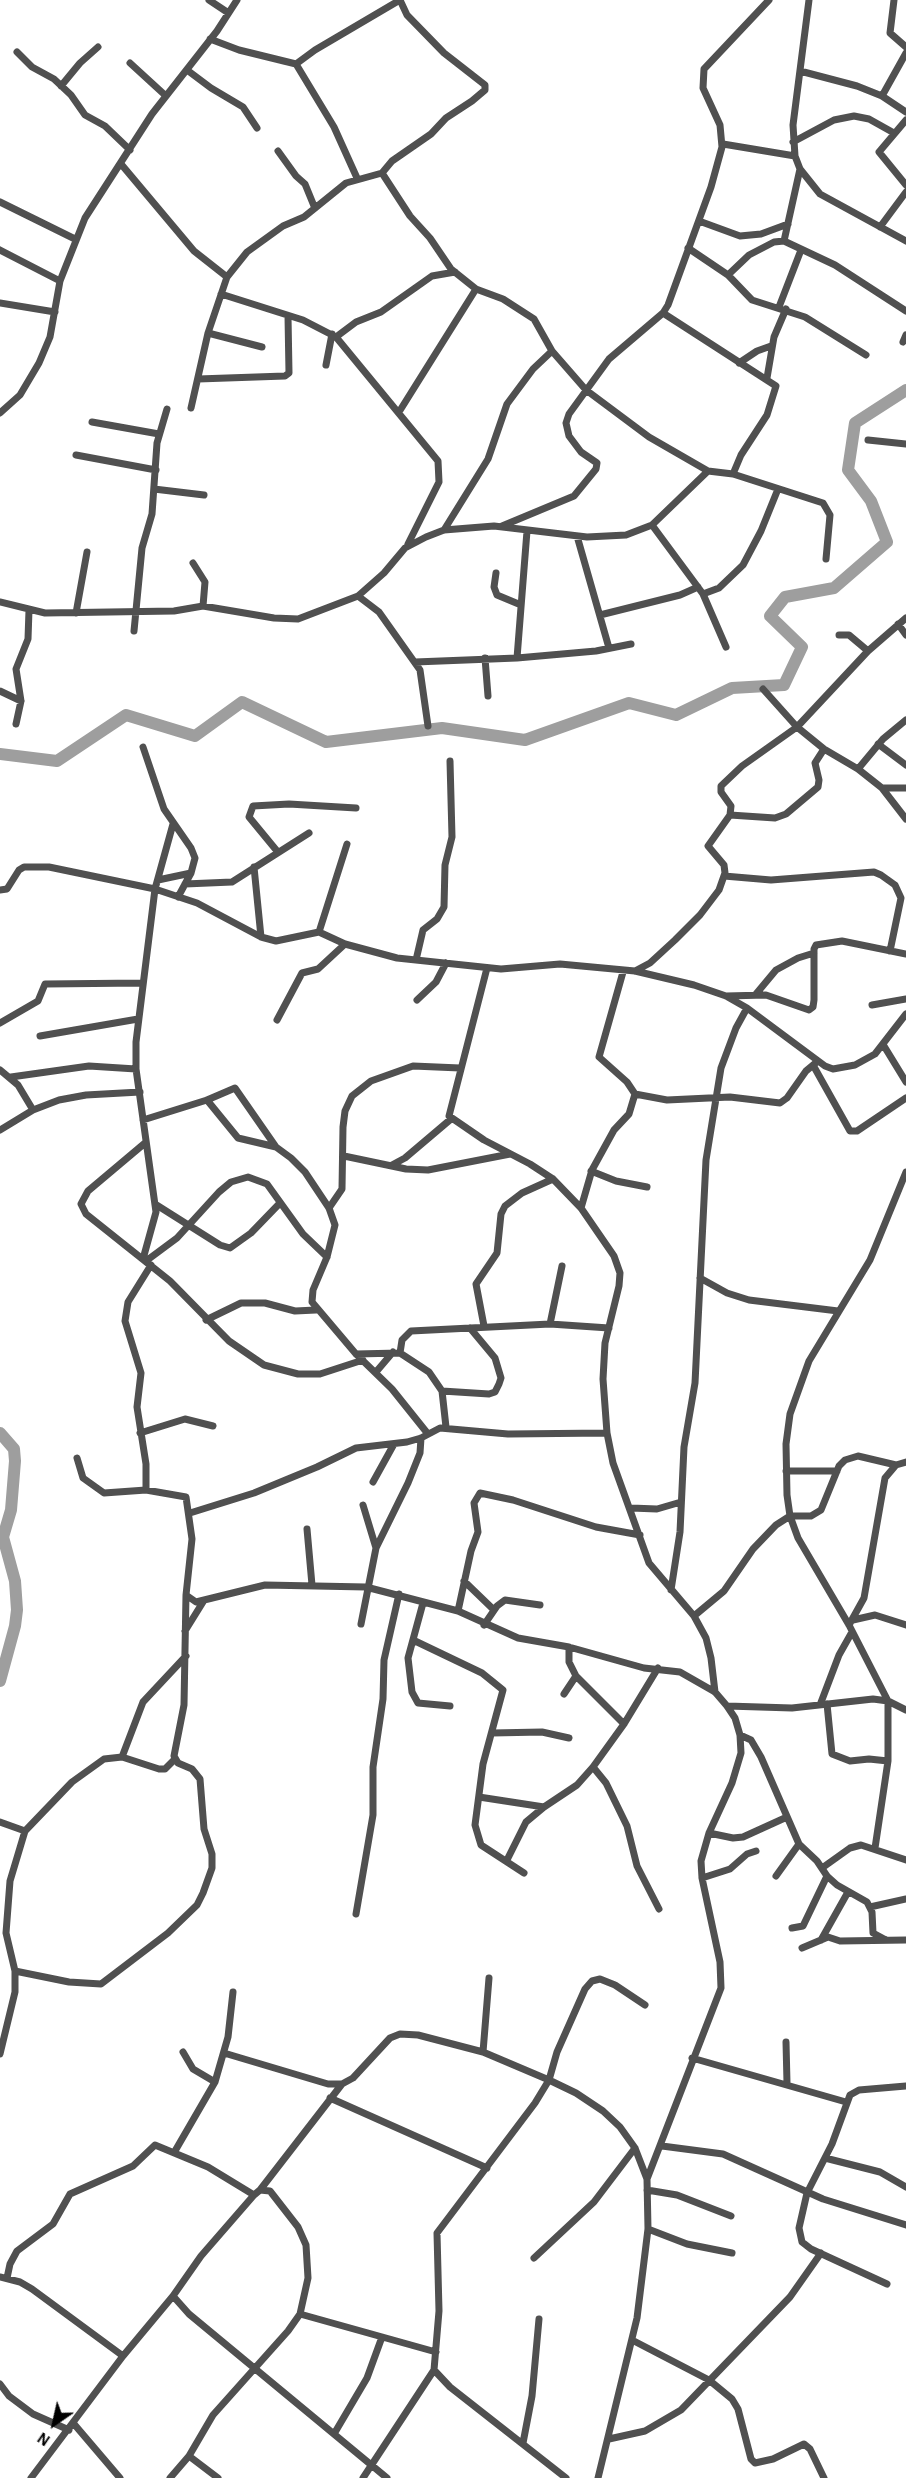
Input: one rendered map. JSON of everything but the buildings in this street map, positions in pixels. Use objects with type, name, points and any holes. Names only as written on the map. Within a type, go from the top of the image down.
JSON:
[{"type":"street","points":[[209,0],[227,12]]},
{"type":"street","points":[[0,413],[28,385],[50,337],[60,281],[75,239],[166,96],[237,0]]},
{"type":"street","points":[[191,408],[208,333],[227,277],[247,252],[284,226],[304,217],[314,206],[346,183],[382,172],[431,134],[446,118],[472,101],[484,90],[485,85],[444,53],[407,15],[400,0],[315,50],[296,64]]},
{"type":"street","points":[[502,526],[570,498],[593,476],[597,463],[573,443],[566,423],[573,406],[609,359],[663,313],[673,295],[711,187],[723,144],[720,125],[703,88],[703,73],[706,65],[769,0]]},
{"type":"street","points":[[809,0],[793,142],[800,169],[820,194],[906,241]]},
{"type":"street","points":[[894,0],[890,33],[906,47]]},
{"type":"street","points":[[210,39],[239,50],[296,64],[334,127],[357,178]]},
{"type":"street","points":[[61,86],[80,63],[99,47]]},
{"type":"street","points":[[17,52],[32,67],[61,86],[77,103],[85,116],[105,126],[130,150]]},
{"type":"street","points":[[882,96],[906,53]]},
{"type":"street","points":[[130,63],[166,96]]},
{"type":"street","points":[[187,69],[211,88],[243,107],[257,128]]},
{"type":"street","points":[[800,71],[882,96],[906,112]]},
{"type":"street","points":[[793,142],[834,120],[854,116],[869,119],[894,133]]},
{"type":"street","points":[[906,120],[879,152],[906,184]]},
{"type":"street","points":[[723,144],[795,156]]},
{"type":"street","points":[[278,151],[296,176],[305,184],[314,206]]},
{"type":"street","points":[[121,164],[194,251],[227,277]]},
{"type":"street","points":[[784,241],[800,169]]},
{"type":"street","points":[[382,172],[414,221],[455,272],[476,289],[504,299],[530,315],[542,329],[552,351],[586,390],[657,442],[708,471],[733,474],[817,500],[828,508],[830,515],[826,559]]},
{"type":"street","points":[[880,226],[906,192]]},
{"type":"street","points":[[0,202],[75,239]]},
{"type":"street","points":[[699,221],[740,236],[761,234],[788,224]]},
{"type":"street","points":[[728,275],[749,255],[774,242],[784,241],[835,266],[906,311]]},
{"type":"street","points":[[688,248],[728,275],[752,300],[783,308],[822,327],[866,356]]},
{"type":"street","points":[[0,250],[60,281]]},
{"type":"street","points":[[767,378],[771,346],[801,250]]},
{"type":"street","points":[[326,364],[334,336],[356,322],[381,312],[432,276],[455,272]]},
{"type":"street","points":[[399,412],[476,289]]},
{"type":"street","points":[[0,602],[29,610],[76,613],[174,611],[203,606],[298,619],[358,596],[384,573],[405,548],[439,482],[438,461],[334,336],[288,316],[221,294]]},
{"type":"street","points":[[0,303],[55,312]]},
{"type":"street","points":[[663,313],[739,363],[767,378],[776,386],[773,401],[733,474]]},
{"type":"street","points":[[198,379],[285,376],[289,373],[288,316]]},
{"type":"street","points":[[208,333],[262,347]]},
{"type":"street","points":[[739,363],[757,351],[771,346]]},
{"type":"street","points":[[444,530],[488,459],[507,404],[533,369],[552,351]]},
{"type":"street","points":[[134,631],[142,548],[152,514],[159,434],[167,409]]},
{"type":"street","points":[[92,422],[159,434]]},
{"type":"street","points":[[868,440],[906,444]]},
{"type":"street","points":[[76,455],[156,470]]},
{"type":"street","points":[[405,548],[415,541],[444,530],[502,526],[577,537],[615,537],[652,525],[708,471]]},
{"type":"street","points":[[154,489],[204,495]]},
{"type":"street","points":[[703,594],[719,588],[743,565],[761,531],[778,489]]},
{"type":"street","points":[[652,525],[703,594],[726,647]]},
{"type":"street","points":[[517,658],[527,531]]},
{"type":"street","points":[[577,537],[609,648]]},
{"type":"street","points":[[76,613],[87,552]]},
{"type":"street","points":[[193,563],[205,582],[203,606]]},
{"type":"street","points":[[496,573],[494,587],[497,595],[521,605]]},
{"type":"street","points":[[600,615],[680,595],[698,587]]},
{"type":"street","points":[[358,596],[379,612],[415,662],[422,683],[428,726]]},
{"type":"street","points":[[16,724],[21,701],[16,669],[28,639],[29,610]]},
{"type":"street","points":[[635,971],[650,963],[700,915],[719,890],[724,876],[724,865],[708,846],[730,815],[730,806],[721,792],[721,786],[742,766],[797,727],[868,651],[906,618]]},
{"type":"street","points":[[898,624],[906,635]]},
{"type":"street","points":[[839,635],[849,635],[868,651]]},
{"type":"street","points":[[415,662],[517,658],[632,644]]},
{"type":"street","points":[[485,658],[488,696]]},
{"type":"street","points":[[763,689],[797,727],[824,749],[858,769],[882,788],[906,819]]},
{"type":"street","points":[[0,691],[21,701]]},
{"type":"street","points":[[858,769],[878,744],[906,720]]},
{"type":"street","points":[[878,744],[906,765]]},
{"type":"street","points":[[143,747],[156,792],[173,824],[192,848],[195,858],[191,873],[178,897]]},
{"type":"street","points":[[730,815],[775,818],[786,814],[818,787],[819,780],[815,763],[824,749]]},
{"type":"street","points":[[416,960],[423,930],[437,919],[444,907],[445,865],[452,837],[450,761]]},
{"type":"street","points":[[882,788],[906,788]]},
{"type":"street","points":[[277,851],[249,817],[253,806],[289,804],[356,808]]},
{"type":"street","points":[[146,1490],[146,1464],[137,1407],[141,1373],[125,1321],[128,1302],[147,1262],[153,1229],[155,1204],[136,1069],[138,1019],[155,889],[173,824]]},
{"type":"street","points":[[185,884],[232,882],[277,851],[309,833]]},
{"type":"street","points":[[319,932],[346,844]]},
{"type":"street","points":[[0,890],[7,888],[19,870],[34,867],[63,869],[155,889],[219,913],[261,937],[276,941],[319,932],[345,944],[416,960],[487,968],[528,968],[560,964],[623,972],[635,971],[694,985],[726,996],[747,1008],[816,1063],[833,1069],[844,1068],[868,1059],[884,1046],[906,1014]]},
{"type":"street","points":[[254,867],[261,937]]},
{"type":"street","points":[[724,876],[771,880],[874,872],[881,875],[895,885],[901,898],[890,951]]},
{"type":"street","points":[[158,880],[191,873]]},
{"type":"street","points":[[726,996],[756,994],[810,1010],[814,1004],[816,984],[814,953],[816,945],[833,941],[906,954]]},
{"type":"street","points":[[277,1020],[302,973],[318,969],[345,944]]},
{"type":"street","points":[[756,994],[776,970],[798,958],[814,953]]},
{"type":"street","points":[[417,1000],[438,980],[446,963]]},
{"type":"street","points":[[487,968],[449,1114],[452,1119],[553,1179],[581,1208],[605,1240],[620,1273],[605,1343],[603,1378],[607,1433],[613,1463],[649,1563],[694,1616],[706,1638],[715,1692]]},
{"type":"street","points":[[623,972],[599,1057],[600,1061],[627,1082],[635,1094],[667,1100],[753,1098],[780,1103],[816,1063]]},
{"type":"street","points":[[0,1023],[38,1001],[45,984],[142,983]]},
{"type":"street","points":[[872,1005],[906,999]]},
{"type":"street","points":[[671,1590],[679,1542],[684,1447],[695,1383],[706,1160],[725,1051],[747,1008]]},
{"type":"street","points":[[40,1036],[138,1019]]},
{"type":"street","points":[[884,1046],[906,1082]]},
{"type":"street","points":[[816,1063],[850,1131],[857,1131],[906,1098]]},
{"type":"street","points":[[11,1077],[89,1066],[136,1069]]},
{"type":"street","points":[[329,1208],[342,1189],[345,1111],[348,1102],[358,1090],[371,1081],[413,1066],[460,1068]]},
{"type":"street","points":[[0,1070],[11,1077],[26,1094],[33,1110]]},
{"type":"street","points":[[143,1120],[207,1100],[235,1088],[276,1147],[305,1172],[329,1208],[335,1225],[327,1257],[311,1296],[316,1310],[356,1354],[376,1372],[425,1436]]},
{"type":"street","points":[[0,1130],[33,1110],[72,1096],[140,1092]]},
{"type":"street","points":[[581,1208],[591,1171],[614,1130],[629,1114],[635,1094]]},
{"type":"street","points":[[207,1100],[238,1138],[276,1147]]},
{"type":"street","points":[[392,1166],[452,1119]]},
{"type":"street","points":[[145,1143],[88,1191],[81,1204],[86,1214],[147,1262],[243,1353],[264,1365],[281,1371],[320,1374],[363,1360]]},
{"type":"street","points":[[344,1156],[392,1166],[429,1170],[510,1154]]},
{"type":"street","points":[[591,1171],[616,1182],[647,1186]]},
{"type":"street","points":[[875,1848],[888,1761],[888,1701],[851,1626],[798,1538],[790,1516],[786,1444],[790,1414],[809,1361],[870,1260],[906,1172]]},
{"type":"street","points":[[147,1262],[163,1251],[219,1192],[239,1179],[248,1177],[267,1184],[303,1234],[327,1257]]},
{"type":"street","points":[[484,1326],[476,1284],[497,1253],[501,1214],[511,1200],[553,1179]]},
{"type":"street","points":[[155,1204],[220,1245],[230,1248],[250,1233],[280,1203]]},
{"type":"street","points":[[550,1324],[562,1266]]},
{"type":"street","points":[[700,1278],[727,1293],[749,1300],[838,1311]]},
{"type":"street","points":[[206,1320],[241,1303],[265,1303],[295,1311],[316,1310]]},
{"type":"street","points":[[376,1372],[396,1352],[402,1340],[411,1331],[550,1324],[609,1328]]},
{"type":"street","points":[[442,1391],[489,1394],[495,1392],[499,1384],[501,1378],[495,1358],[470,1328]]},
{"type":"street","points":[[356,1354],[396,1352],[429,1372],[442,1391],[446,1427]]},
{"type":"street","points":[[140,1433],[186,1419],[213,1426]]},
{"type":"street","points":[[190,1513],[275,1485],[356,1448],[369,1444],[394,1444],[425,1436],[446,1427],[508,1434],[607,1433]]},
{"type":"street","points":[[361,1624],[366,1587],[376,1548],[408,1483],[425,1436]]},
{"type":"street","points":[[373,1482],[394,1444]]},
{"type":"street","points":[[694,1616],[724,1590],[765,1535],[790,1516],[812,1516],[821,1510],[837,1471],[845,1460],[858,1456],[896,1465],[906,1462]]},
{"type":"street","points":[[0,2054],[13,2008],[15,1971],[8,1948],[6,1919],[10,1881],[25,1831],[55,1798],[94,1764],[111,1757],[122,1757],[165,1769],[174,1760],[183,1705],[186,1595],[192,1548],[190,1513],[183,1495],[146,1490],[104,1493],[83,1478],[77,1458]]},
{"type":"street","points":[[888,1761],[850,1761],[834,1756],[830,1749],[824,1705],[839,1655],[864,1598],[885,1478],[896,1465]]},
{"type":"street","points":[[786,1471],[837,1471]]},
{"type":"street","points":[[458,1611],[478,1532],[474,1503],[480,1493],[506,1498],[596,1527],[640,1535]]},
{"type":"street","points":[[631,1508],[657,1509],[681,1502]]},
{"type":"street","points":[[363,1505],[376,1548]]},
{"type":"street","points":[[307,1529],[312,1585]]},
{"type":"street","points":[[464,1581],[494,1610]]},
{"type":"street","points":[[186,1595],[194,1602],[202,1602],[265,1585],[366,1587],[458,1611],[484,1625],[518,1638],[568,1647],[644,1668],[658,1668],[690,1676],[715,1692],[727,1706],[735,1718],[740,1735],[737,1771],[709,1833],[701,1861],[702,1878],[716,1937],[721,1988],[692,2058],[662,2146],[647,2179]]},
{"type":"street","points":[[356,1914],[373,1815],[373,1767],[384,1699],[384,1660],[399,1594]]},
{"type":"street","points":[[484,1625],[501,1602],[510,1599],[540,1605]]},
{"type":"street","points":[[184,1632],[202,1602]]},
{"type":"street","points":[[423,1603],[408,1668],[416,1701],[450,1706]]},
{"type":"street","points":[[851,1626],[875,1615],[906,1625]]},
{"type":"street","points":[[413,1640],[482,1673],[499,1684],[503,1693],[492,1733],[475,1825],[482,1845],[524,1873]]},
{"type":"street","points":[[568,1647],[569,1662],[576,1676],[624,1724]]},
{"type":"street","points":[[122,1757],[143,1702],[186,1656]]},
{"type":"street","points":[[507,1860],[526,1822],[577,1785],[593,1767],[624,1724],[658,1668]]},
{"type":"street","points":[[564,1695],[576,1676]]},
{"type":"street","points":[[727,1706],[792,1708],[854,1700],[888,1701],[906,1710]]},
{"type":"street","points":[[492,1733],[544,1732],[569,1738]]},
{"type":"street","points":[[740,1735],[754,1744],[799,1845],[822,1868],[826,1876],[848,1892],[863,1899],[870,1907],[873,1933],[886,1940]]},
{"type":"street","points":[[15,1971],[69,1982],[101,1984],[168,1933],[197,1905],[209,1879],[212,1854],[204,1829],[200,1779],[192,1770],[174,1760]]},
{"type":"street","points":[[593,1767],[606,1783],[627,1826],[637,1866],[659,1909]]},
{"type":"street","points":[[479,1797],[544,1807]]},
{"type":"street","points":[[709,1833],[733,1838],[743,1837],[787,1817]]},
{"type":"street","points":[[0,1822],[25,1831]]},
{"type":"street","points":[[776,1876],[799,1845]]},
{"type":"street","points":[[822,1868],[850,1848],[861,1845],[906,1860]]},
{"type":"street","points":[[702,1878],[730,1869],[747,1854],[756,1851]]},
{"type":"street","points":[[792,1928],[802,1926],[826,1876]]},
{"type":"street","points":[[819,1943],[848,1892]]},
{"type":"street","points":[[870,1907],[906,1899]]},
{"type":"street","points":[[802,1948],[819,1943],[828,1937],[840,1941],[906,1940]]},
{"type":"street","points":[[483,2052],[489,1978]]},
{"type":"street","points":[[363,2478],[434,2370],[440,2284],[437,2233],[487,2168],[549,2080],[557,2052],[585,1989],[592,1981],[600,1979],[615,1985],[645,2005]]},
{"type":"street","points":[[175,2151],[215,2082],[224,2053],[233,1992]]},
{"type":"street","points":[[31,2478],[72,2427],[123,2356],[173,2296],[201,2256],[257,2193],[330,2098],[342,2084],[353,2078],[390,2038],[400,2034],[418,2035],[483,2052],[576,2093],[603,2110],[620,2127],[635,2148],[647,2179],[648,2229],[632,2340],[598,2478]]},
{"type":"street","points":[[786,2042],[787,2083]]},
{"type":"street","points":[[183,2052],[193,2070],[215,2082]]},
{"type":"street","points":[[224,2053],[318,2082],[342,2084]]},
{"type":"street","points":[[692,2058],[787,2083],[846,2102]]},
{"type":"street","points":[[887,2284],[806,2245],[800,2237],[801,2212],[846,2102],[854,2091],[906,2086]]},
{"type":"street","points":[[330,2098],[487,2168]]},
{"type":"street","points":[[123,2356],[32,2289],[3,2278],[17,2251],[53,2224],[70,2194],[133,2166],[155,2145],[208,2166],[257,2193],[270,2191],[298,2227],[306,2245],[308,2278],[300,2314],[288,2331],[213,2415],[189,2456],[170,2478]]},
{"type":"street","points":[[662,2146],[723,2154],[807,2193],[906,2224]]},
{"type":"street","points":[[534,2258],[594,2202],[635,2148]]},
{"type":"street","points":[[825,2158],[880,2172],[906,2187]]},
{"type":"street","points":[[647,2190],[677,2195],[731,2216]]},
{"type":"street","points":[[648,2229],[687,2244],[732,2253]]},
{"type":"street","points":[[609,2439],[645,2432],[669,2419],[790,2297],[821,2253]]},
{"type":"street","points":[[173,2296],[189,2314],[387,2478]]},
{"type":"street","points":[[300,2314],[436,2352]]},
{"type":"street","points":[[523,2443],[532,2396],[539,2319]]},
{"type":"street","points":[[334,2434],[367,2378],[382,2337]]},
{"type":"street","points":[[632,2340],[709,2380],[732,2398],[738,2409],[753,2462],[773,2459],[804,2444],[810,2449],[824,2478]]},
{"type":"street","points":[[434,2370],[450,2387],[566,2478]]},
{"type":"street","points":[[0,2384],[9,2396],[26,2409],[72,2427],[120,2478]]},
{"type":"street","points":[[189,2456],[218,2478]]},
{"type":"waterway","points":[[0,754],[57,761],[126,715],[195,736],[242,702],[326,742],[442,728],[525,740],[629,703],[676,715],[732,688],[784,685],[802,647],[770,616],[785,597],[834,588],[887,542],[871,501],[848,470],[855,423],[906,390]]},
{"type":"waterway","points":[[0,1433],[14,1449],[11,1510],[3,1537],[15,1581],[17,1610],[0,1681]]}]
